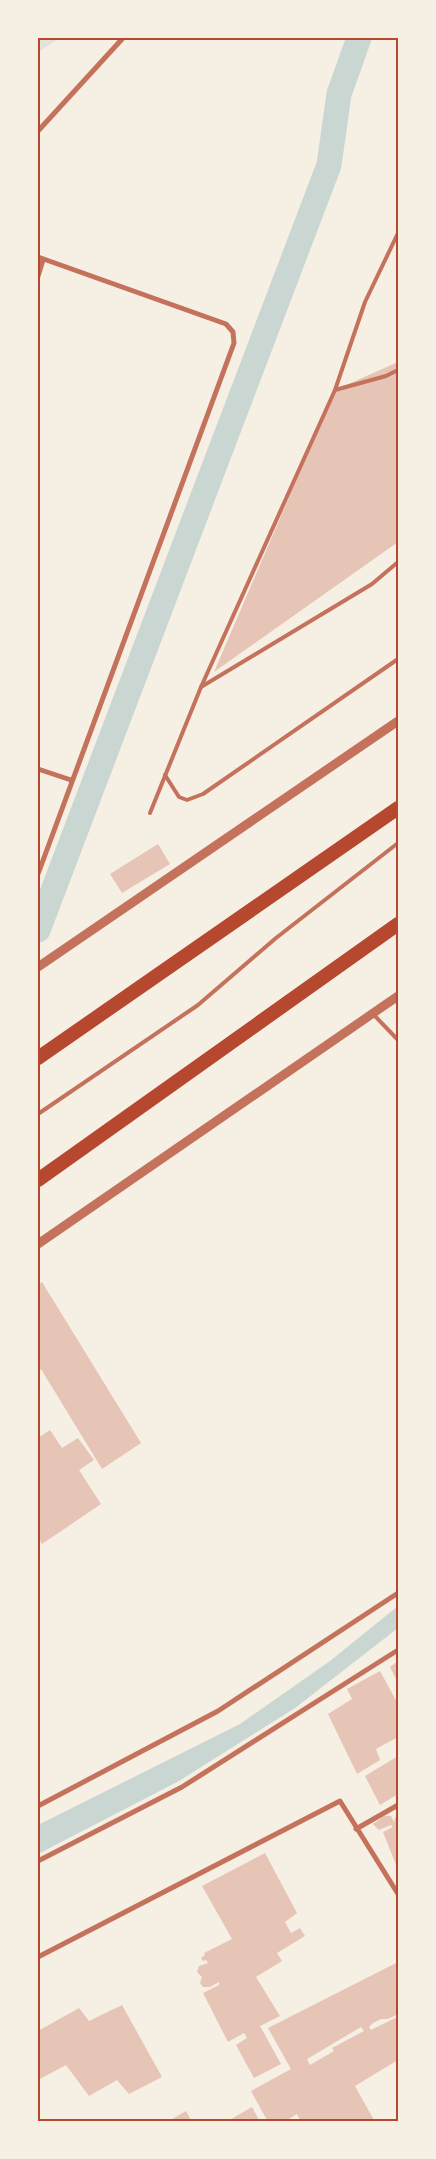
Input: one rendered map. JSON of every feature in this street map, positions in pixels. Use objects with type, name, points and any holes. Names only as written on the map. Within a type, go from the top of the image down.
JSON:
[{"type":"highway","points":[[38,1058],[398,808]]},
{"type":"highway","points":[[38,1180],[398,924]]},
{"type":"street","points":[[38,131],[123,38]]},
{"type":"street","points":[[38,276],[40,258],[226,324],[233,332],[234,343],[71,780],[38,874]]},
{"type":"street","points":[[38,967],[398,721]]},
{"type":"street","points":[[38,769],[71,780]]},
{"type":"street","points":[[38,1244],[398,996]]},
{"type":"street","points":[[38,1806],[218,1711],[398,1592]]},
{"type":"street","points":[[38,1861],[182,1787],[398,1650]]},
{"type":"street","points":[[38,1957],[340,1801],[398,1894]]},
{"type":"street","points":[[356,1829],[398,1805]]},
{"type":"lane","points":[[150,813],[200,687],[335,390],[365,302],[398,233]]},
{"type":"lane","points":[[335,390],[386,376],[398,370]]},
{"type":"lane","points":[[200,687],[372,584],[398,562]]},
{"type":"lane","points":[[166,774],[179,797],[187,800],[203,794],[398,659]]},
{"type":"lane","points":[[38,1114],[198,1006],[276,938],[398,843]]},
{"type":"lane","points":[[373,1014],[398,1040]]},
{"type":"shaded area","points":[[38,38],[60,38],[38,52]]},
{"type":"shaded area","points":[[398,1606],[398,1628],[295,1708],[179,1781],[38,1854],[38,1825],[240,1724],[330,1661]]},
{"type":"building","points":[[398,362],[398,542],[214,672],[335,390]]},
{"type":"building","points":[[158,844],[170,864],[122,893],[110,874]]},
{"type":"building","points":[[42,1282],[141,1443],[102,1469],[41,1369],[38,1372],[38,1285]]},
{"type":"building","points":[[50,1430],[62,1448],[78,1438],[94,1460],[79,1470],[101,1504],[42,1544],[38,1537],[38,1438]]},
{"type":"building","points":[[398,1661],[398,1683],[390,1667]]},
{"type":"building","points":[[380,1671],[398,1704],[398,1737],[376,1749],[380,1760],[357,1774],[328,1714],[352,1699],[347,1689]]},
{"type":"building","points":[[398,1756],[398,1794],[380,1805],[365,1776]]},
{"type":"building","points":[[398,1814],[398,1870],[383,1832],[393,1827],[391,1825],[379,1830],[373,1824],[384,1816],[391,1816],[394,1822]]},
{"type":"building","points":[[265,1853],[297,1913],[285,1922],[291,1933],[300,1928],[305,1936],[277,1953],[282,1961],[256,1977],[280,2016],[260,2026],[281,2064],[254,2078],[236,2045],[247,2038],[244,2033],[228,2042],[203,1993],[219,1985],[219,1982],[210,1987],[203,1987],[200,1983],[202,1977],[197,1972],[199,1966],[208,1963],[201,1958],[205,1955],[204,1953],[232,1939],[202,1886]]},
{"type":"building","points":[[398,1962],[398,2014],[388,2019],[381,2019],[369,2027],[371,2030],[395,2018],[398,2024],[398,2060],[355,2086],[375,2122],[301,2122],[297,2114],[284,2122],[268,2122],[251,2091],[291,2069],[268,2028]],"holes":[[[361,2027],[364,2031],[332,2048],[334,2051],[310,2065],[307,2059]]]},
{"type":"building","points":[[122,2005],[162,2077],[129,2094],[117,2080],[89,2096],[66,2065],[38,2080],[38,2031],[79,2008],[89,2021]]},
{"type":"building","points":[[252,2107],[260,2122],[226,2122]]},
{"type":"building","points":[[186,2111],[192,2122],[167,2122]]},
{"type":"waterway","points":[[38,930],[329,165],[339,94],[359,38]]}]
